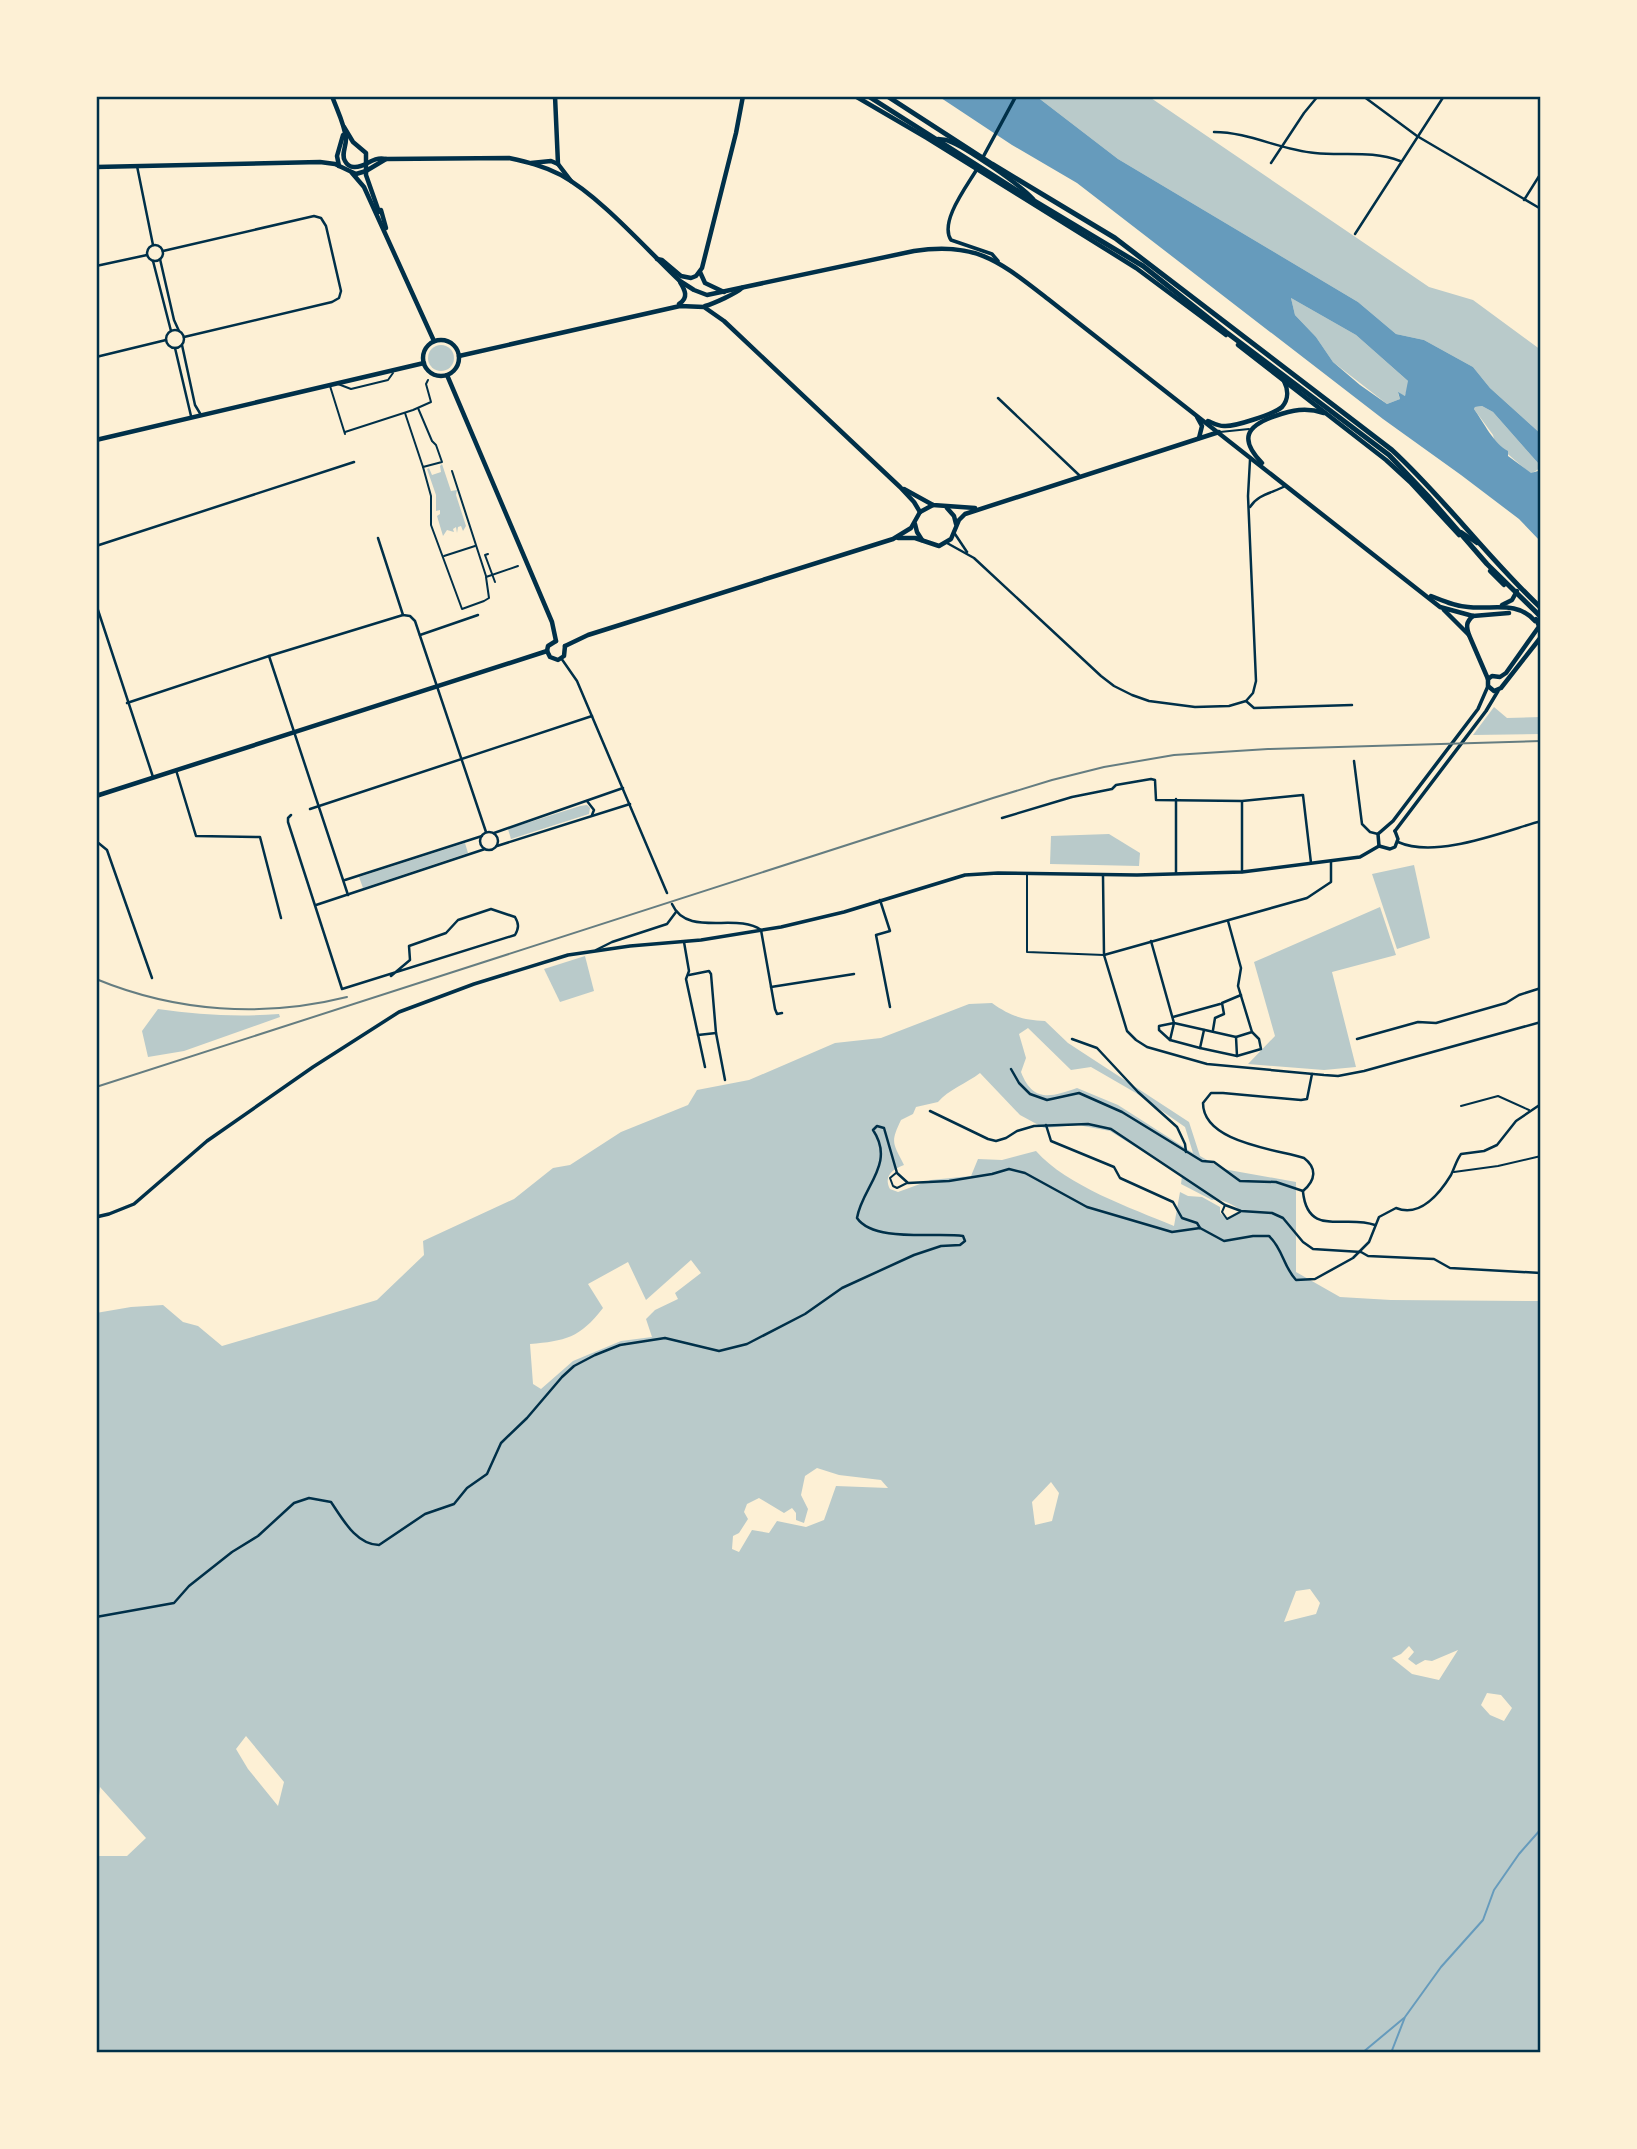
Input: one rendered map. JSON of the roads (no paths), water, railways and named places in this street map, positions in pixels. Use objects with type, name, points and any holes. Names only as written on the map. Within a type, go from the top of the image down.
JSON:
[{"type":"highway","points":[[869,96],[1021,193],[1143,266],[1389,455],[1538,619]]},
{"type":"highway","points":[[887,96],[1115,238],[1392,450],[1430,487],[1493,560],[1541,607]]},
{"type":"main road","points":[[332,96],[344,127],[346,140],[343,156],[346,162],[355,167],[386,159],[509,158],[550,170],[572,183],[598,204],[680,281],[702,294],[726,292],[925,249],[973,251],[998,261],[1425,593],[1469,635]]},
{"type":"main road","points":[[555,96],[558,164]]},
{"type":"main road","points":[[657,259],[685,277],[694,277],[700,272],[743,96]]},
{"type":"main road","points":[[855,96],[1136,268],[1280,377],[1402,475],[1504,585]]},
{"type":"main road","points":[[344,127],[366,153],[369,174],[384,216],[387,235]]},
{"type":"main road","points":[[339,166],[337,156],[344,127]]},
{"type":"main road","points":[[927,138],[949,141],[982,161],[1030,195],[1039,208]]},
{"type":"main road","points":[[530,163],[551,161],[558,164],[572,183]]},
{"type":"main road","points":[[96,167],[320,162],[339,166],[361,182],[434,341]]},
{"type":"main road","points":[[369,165],[366,171],[387,235]]},
{"type":"main road","points":[[352,173],[366,171]]},
{"type":"main road","points":[[700,272],[705,283],[726,292]]},
{"type":"main road","points":[[672,308],[684,300],[685,292],[680,281]]},
{"type":"main road","points":[[704,307],[737,294],[742,288]]},
{"type":"main road","points":[[716,302],[714,310],[717,316]]},
{"type":"main road","points":[[459,356],[672,308],[687,305],[704,307],[717,316],[900,486],[920,512]]},
{"type":"main road","points":[[434,341],[453,344],[459,356],[456,367],[447,375],[433,374],[424,363],[424,353],[434,341]]},
{"type":"main road","points":[[96,440],[424,363]]},
{"type":"main road","points":[[447,375],[552,622],[556,641],[565,646]]},
{"type":"main road","points":[[1195,414],[1227,427],[1276,410],[1283,405],[1288,390],[1280,377]]},
{"type":"main road","points":[[1269,471],[1251,450],[1248,435],[1250,429],[1259,422],[1290,411],[1308,409],[1328,415]]},
{"type":"main road","points":[[1195,414],[1202,426],[1199,438]]},
{"type":"main road","points":[[565,646],[589,635],[893,539],[908,537],[932,545],[947,543],[955,534],[963,515],[979,508],[1082,478],[1219,432]]},
{"type":"main road","points":[[900,486],[933,505],[979,508]]},
{"type":"main road","points":[[893,539],[915,524],[920,512],[933,505]]},
{"type":"main road","points":[[947,507],[957,525]]},
{"type":"main road","points":[[915,524],[923,541]]},
{"type":"main road","points":[[1452,527],[1477,543],[1541,607],[1539,630],[1500,677]]},
{"type":"main road","points":[[1498,607],[1507,604],[1516,596],[1514,579]]},
{"type":"main road","points":[[1425,593],[1448,603],[1467,607],[1521,609],[1538,619]]},
{"type":"main road","points":[[1440,607],[1473,615],[1508,613]]},
{"type":"main road","points":[[1473,615],[1466,628],[1488,679],[1488,686],[1492,690],[1498,691],[1541,637]]},
{"type":"main road","points":[[556,641],[548,646],[550,657],[561,659],[566,653],[565,646]]},
{"type":"main road","points":[[96,796],[547,651]]},
{"type":"main road","points":[[1488,679],[1494,675],[1500,677],[1503,684]]},
{"type":"street","points":[[998,261],[992,254],[956,243],[948,236],[948,221],[1016,96]]},
{"type":"street","points":[[1271,163],[1318,96]]},
{"type":"street","points":[[1363,96],[1417,136],[1541,209]]},
{"type":"street","points":[[1355,234],[1444,96]]},
{"type":"street","points":[[1214,132],[1247,135],[1281,147],[1313,153],[1382,154],[1400,161]]},
{"type":"street","points":[[137,166],[153,245]]},
{"type":"street","points":[[1524,201],[1541,173]]},
{"type":"street","points":[[163,251],[314,216],[321,218],[326,226],[340,283],[339,298],[332,302],[184,337]]},
{"type":"street","points":[[147,256],[147,250],[153,245],[160,246],[163,251]]},
{"type":"street","points":[[163,251],[160,259],[173,316],[184,337]]},
{"type":"street","points":[[96,357],[166,340],[171,331],[153,261],[147,256]]},
{"type":"street","points":[[96,266],[147,256]]},
{"type":"street","points":[[153,261],[160,259]]},
{"type":"street","points":[[171,331],[179,331]]},
{"type":"street","points":[[184,337],[182,345],[195,405],[201,415]]},
{"type":"street","points":[[166,340],[175,348],[182,345]]},
{"type":"street","points":[[175,348],[191,418]]},
{"type":"street","points":[[330,386],[345,433],[405,413],[431,401],[428,380]]},
{"type":"street","points":[[998,398],[1082,478]]},
{"type":"street","points":[[418,408],[442,462],[423,467]]},
{"type":"street","points":[[405,413],[431,496],[431,525],[462,608],[487,600],[490,595],[452,471]]},
{"type":"street","points":[[1219,432],[1250,429]]},
{"type":"street","points":[[955,534],[969,554],[1114,686],[1149,701],[1195,706],[1229,706],[1246,701],[1253,693],[1255,681],[1248,496],[1251,484],[1250,457]]},
{"type":"street","points":[[96,546],[354,461]]},
{"type":"street","points":[[1250,507],[1262,495],[1287,485]]},
{"type":"street","points":[[424,527],[431,525]]},
{"type":"street","points":[[378,538],[403,615]]},
{"type":"street","points":[[947,543],[969,554]]},
{"type":"street","points":[[444,556],[475,546]]},
{"type":"street","points":[[488,554],[485,555],[495,582]]},
{"type":"street","points":[[491,571],[493,566]]},
{"type":"street","points":[[486,577],[518,566]]},
{"type":"street","points":[[96,604],[98,617],[153,777]]},
{"type":"street","points":[[127,703],[403,615],[413,618],[486,832]]},
{"type":"street","points":[[419,635],[478,615]]},
{"type":"street","points":[[269,656],[348,895]]},
{"type":"street","points":[[561,659],[577,681],[667,893]]},
{"type":"street","points":[[1378,834],[1387,827],[1478,709],[1488,686]]},
{"type":"street","points":[[1395,831],[1486,711],[1498,691]]},
{"type":"street","points":[[1246,701],[1254,708],[1352,705]]},
{"type":"street","points":[[310,808],[592,716]]},
{"type":"street","points":[[1354,761],[1362,824],[1370,832],[1378,834]]},
{"type":"street","points":[[176,769],[196,836],[260,837],[281,918]]},
{"type":"street","points":[[1002,818],[1072,797],[1112,789],[1116,785],[1151,779],[1155,780],[1156,800],[1242,801],[1303,795],[1311,863]]},
{"type":"street","points":[[486,832],[494,833],[623,788]]},
{"type":"street","points":[[1176,799],[1176,874]]},
{"type":"street","points":[[587,801],[594,810],[592,815]]},
{"type":"street","points":[[1242,801],[1242,872]]},
{"type":"street","points":[[315,905],[630,804]]},
{"type":"street","points":[[289,816],[342,989],[391,976],[515,935],[519,923],[515,917],[491,909],[458,920],[446,933],[409,946],[410,960],[391,976]]},
{"type":"street","points":[[1398,842],[1427,848],[1478,839],[1541,821]]},
{"type":"street","points":[[1387,827],[1395,831],[1398,842]]},
{"type":"street","points":[[343,881],[481,837],[486,832]]},
{"type":"street","points":[[494,833],[498,837],[497,846]]},
{"type":"street","points":[[1378,834],[1379,846]]},
{"type":"street","points":[[481,837],[481,846],[485,849]]},
{"type":"street","points":[[96,842],[107,850],[152,978]]},
{"type":"street","points":[[1379,846],[1390,849],[1398,842]]},
{"type":"street","points":[[96,1217],[134,1204],[207,1141],[313,1067],[400,1012],[474,984],[568,955],[761,930],[844,912],[965,875],[1242,872],[1367,855],[1379,846]]},
{"type":"street","points":[[1027,873],[1027,952],[1104,955],[1307,898],[1331,882],[1331,861]]},
{"type":"street","points":[[1103,875],[1104,955],[1127,1031],[1147,1047],[1208,1064],[1312,1074],[1350,1074],[1541,1022]]},
{"type":"street","points":[[880,900],[890,931],[876,934],[890,1007]]},
{"type":"street","points":[[672,904],[676,912],[691,921],[751,924],[761,930],[777,1014],[782,1013]]},
{"type":"street","points":[[596,950],[667,924],[676,912]]},
{"type":"street","points":[[1228,921],[1241,968],[1238,986],[1252,1032],[1259,1040],[1261,1049],[1237,1056],[1170,1040],[1159,1030],[1159,1026],[1174,1023],[1236,1037],[1252,1032]]},
{"type":"street","points":[[1152,941],[1173,1017],[1170,1040]]},
{"type":"street","points":[[684,942],[686,979],[705,1067]]},
{"type":"street","points":[[687,975],[709,971],[711,974],[716,1033],[725,1080]]},
{"type":"street","points":[[771,987],[854,974]]},
{"type":"street","points":[[1357,1039],[1418,1022],[1436,1023],[1506,1003],[1519,995],[1541,988]]},
{"type":"street","points":[[1173,1017],[1241,995]]},
{"type":"street","points":[[1212,1031],[1215,1018],[1224,1014],[1222,1003]]},
{"type":"street","points":[[1200,1048],[1204,1030]]},
{"type":"street","points":[[698,1035],[716,1033]]},
{"type":"street","points":[[1236,1037],[1237,1056]]},
{"type":"street","points":[[1072,1039],[1097,1048],[1138,1092],[1177,1127],[1186,1152]]},
{"type":"street","points":[[1011,1069],[1019,1083],[1030,1094],[1047,1100],[1079,1093],[1122,1112],[1202,1161],[1214,1162],[1240,1181],[1276,1182],[1303,1191]]},
{"type":"street","points":[[1312,1074],[1309,1096],[1301,1100],[1211,1093],[1203,1103],[1203,1113],[1215,1129],[1228,1137],[1304,1158],[1311,1163],[1314,1168],[1313,1179],[1303,1191],[1304,1202],[1315,1219],[1322,1222],[1357,1221],[1375,1225]]},
{"type":"street","points":[[1461,1106],[1498,1096],[1530,1111]]},
{"type":"street","points":[[1046,1125],[1051,1141],[1114,1167],[1120,1178],[1173,1202],[1182,1218],[1197,1223],[1200,1228],[1224,1241],[1269,1236],[1280,1246],[1286,1269],[1296,1280],[1315,1279],[1353,1258],[1369,1242],[1379,1217],[1396,1208],[1409,1212],[1424,1205],[1442,1188],[1461,1154],[1485,1151],[1497,1145],[1516,1121],[1541,1104]]},
{"type":"street","points":[[930,1111],[996,1141],[1034,1126],[1088,1124],[1111,1129],[1225,1205],[1241,1211],[1272,1213],[1283,1218],[1303,1242],[1313,1249],[1361,1252],[1368,1256],[1434,1259],[1450,1268],[1541,1273]]},
{"type":"street","points":[[96,1617],[174,1603],[189,1586],[232,1552],[258,1536],[294,1503],[309,1499],[331,1502],[358,1538],[372,1545],[386,1542],[425,1514],[454,1504],[467,1488],[487,1474],[501,1443],[527,1418],[562,1377],[574,1366],[595,1355],[620,1345],[665,1338],[719,1352],[747,1345],[806,1314],[842,1288],[914,1255],[941,1246],[960,1245],[965,1241],[963,1236],[920,1236],[878,1230],[861,1224],[857,1218],[858,1211],[876,1178],[881,1149],[873,1130],[877,1126],[884,1128],[897,1173],[908,1182]]},
{"type":"street","points":[[1453,1172],[1498,1166],[1541,1156]]},
{"type":"street","points":[[897,1173],[890,1178],[893,1186],[902,1187],[908,1182],[950,1181],[1009,1169],[1025,1173],[1087,1206],[1128,1220],[1172,1232],[1200,1228]]},
{"type":"street","points":[[1225,1205],[1222,1212],[1227,1219],[1241,1211]]},
{"type":"water","points":[[938,96],[1036,96],[1118,159],[1358,302],[1396,334],[1424,340],[1473,367],[1490,388],[1541,434],[1541,542],[1519,519],[1383,419],[1077,183],[1012,145]],"holes":[[[1291,298],[1356,335],[1408,381],[1405,396],[1398,392],[1400,399],[1387,404],[1333,362],[1316,337],[1295,315]],[[1482,406],[1493,412],[1538,463],[1538,471],[1531,473],[1508,456],[1508,451],[1494,438],[1474,409]]]},
{"type":"waterway","points":[[1541,1698],[1541,1713]]},
{"type":"waterway","points":[[1391,2053],[1405,2017],[1441,1967],[1483,1920],[1494,1890],[1519,1854],[1541,1829]]},
{"type":"waterway","points":[[1362,2053],[1404,2018]]},
{"type":"railway","points":[[96,1087],[993,798],[1104,767],[1174,755],[1268,749],[1541,741]]},
{"type":"railway","points":[[96,979],[157,999],[220,1008],[284,1008],[347,997]]}]
